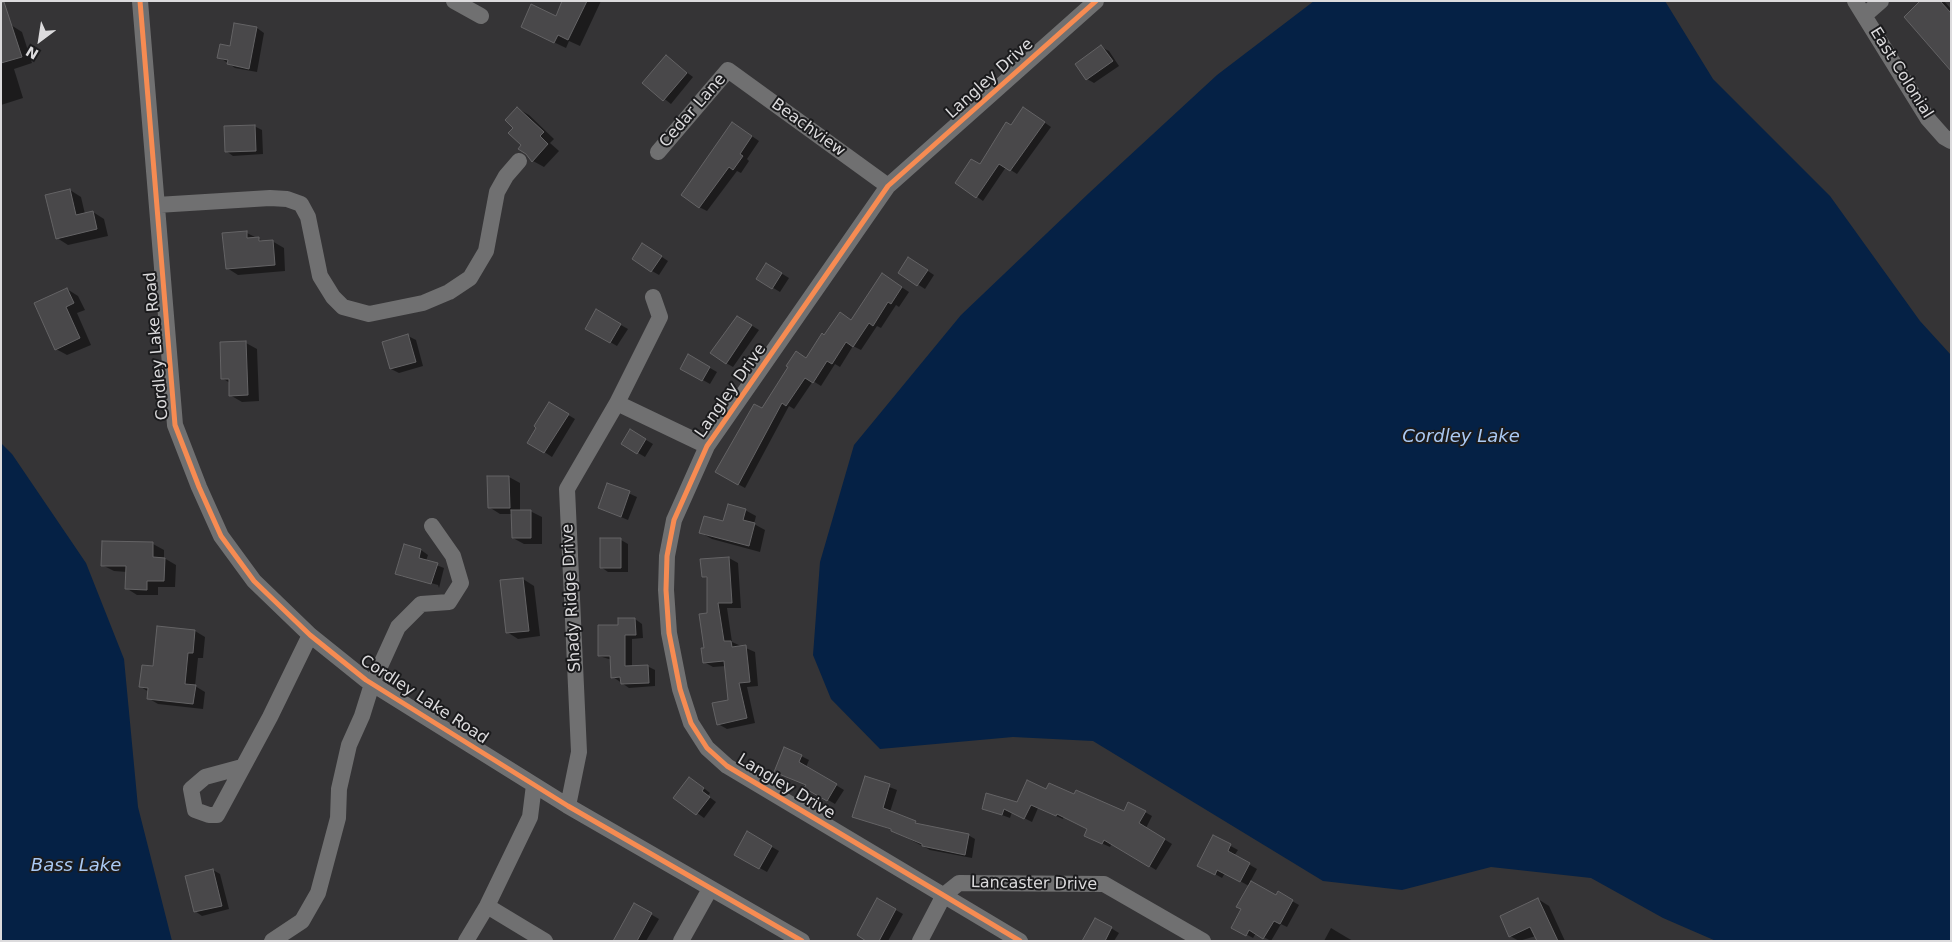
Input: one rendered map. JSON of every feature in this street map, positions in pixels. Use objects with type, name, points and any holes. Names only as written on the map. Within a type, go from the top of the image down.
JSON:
[{"type":"street","name":"Cordley Lake Road","points":[[140,1],[175,425],[199,487],[221,536],[254,581],[310,635],[372,684],[568,806],[802,941]]},
{"type":"street","points":[[454,1],[481,16]]},
{"type":"street","name":"Langley Drive","points":[[1020,941],[727,766],[707,748],[691,723],[680,689],[669,633],[666,556],[674,520],[707,446],[888,186],[1096,1]]},
{"type":"street","name":"East Colonial","points":[[1855,1],[1928,119],[1944,137],[1951,141]]},
{"type":"street","points":[[1864,15],[1881,1]]},
{"type":"street","name":"Beachview","points":[[728,70],[888,186]]},
{"type":"street","name":"Cedar Lane","points":[[658,152],[728,70]]},
{"type":"street","points":[[157,205],[270,198],[287,199],[301,204],[308,218],[320,276],[333,297],[343,306],[369,314],[423,303],[449,292],[470,278],[486,251],[497,192],[506,176],[519,161]]},
{"type":"street","name":"Shady Ridge Drive","points":[[568,806],[579,752],[567,489],[616,403],[660,317],[653,297]]},
{"type":"street","points":[[616,403],[707,446]]},
{"type":"street","points":[[272,941],[302,921],[318,893],[338,818],[338,789],[349,745],[362,716],[372,684],[398,627],[421,604],[449,602],[461,583],[453,556],[432,526]]},
{"type":"street","points":[[242,767],[274,710],[310,635]]},
{"type":"street","points":[[466,941],[487,906],[530,817],[534,785]]},
{"type":"street","name":"Lancaster Drive","points":[[944,895],[959,884],[1104,884],[1203,941]]},
{"type":"street","points":[[682,941],[710,889]]},
{"type":"street","points":[[920,941],[944,895]]},
{"type":"street","points":[[487,906],[545,941]]},
{"type":"water","name":"Cordley Lake","points":[[1314,1],[1665,1],[1713,79],[1830,196],[1920,321],[1951,355],[1951,941],[1716,941],[1663,918],[1591,878],[1491,867],[1402,890],[1323,881],[1093,741],[1013,737],[880,749],[831,699],[813,655],[820,562],[854,445],[961,315],[1217,75]]},
{"type":"water","name":"Bass Lake","points":[[1,443],[12,454],[86,563],[124,659],[138,807],[172,941],[1,941]]},
{"type":"building","points":[[562,1],[587,1],[568,40],[558,35],[554,43],[521,27],[531,4],[556,16]]},
{"type":"building","points":[[1920,1],[1940,1],[1951,13],[1951,71],[1904,17]]},
{"type":"building","points":[[4,2],[22,57],[1,63],[1,3]]},
{"type":"building","points":[[234,23],[257,27],[249,69],[227,64],[228,60],[217,58],[220,44],[230,46]]},
{"type":"building","points":[[1101,45],[1113,61],[1086,80],[1075,64]]},
{"type":"building","points":[[666,55],[687,73],[663,101],[642,83]]},
{"type":"building","points":[[517,107],[544,132],[540,136],[548,144],[532,162],[526,154],[518,149],[521,145],[508,133],[513,128],[505,120]]},
{"type":"building","points":[[1023,107],[1045,122],[1010,171],[999,164],[976,198],[955,183],[971,159],[980,164],[1006,122],[1011,125]]},
{"type":"building","points":[[732,122],[752,136],[740,154],[743,156],[733,170],[729,167],[699,208],[681,195]]},
{"type":"building","points":[[255,125],[256,151],[225,152],[224,126]]},
{"type":"building","points":[[70,189],[76,215],[93,211],[97,229],[56,239],[45,195]]},
{"type":"building","points":[[247,231],[247,238],[259,237],[259,241],[273,240],[275,265],[226,269],[222,233]]},
{"type":"building","points":[[642,243],[662,256],[651,272],[632,259]]},
{"type":"building","points":[[908,257],[928,270],[917,286],[898,273]]},
{"type":"building","points":[[766,263],[782,273],[772,289],[756,279]]},
{"type":"building","points":[[882,273],[902,287],[891,304],[888,302],[873,326],[869,323],[853,347],[846,342],[832,364],[827,361],[813,383],[805,378],[786,406],[782,403],[738,485],[715,472],[754,404],[762,408],[796,351],[806,358],[822,333],[824,335],[840,312],[851,320]]},
{"type":"building","points":[[67,288],[74,303],[66,307],[80,338],[55,350],[34,303]]},
{"type":"building","points":[[596,309],[621,324],[610,343],[585,329]]},
{"type":"building","points":[[737,316],[752,325],[726,364],[710,353]]},
{"type":"building","points":[[408,334],[416,362],[390,369],[382,342]]},
{"type":"building","points":[[246,341],[248,395],[229,396],[229,379],[221,379],[220,342]]},
{"type":"building","points":[[688,354],[710,367],[702,381],[680,369]]},
{"type":"building","points":[[549,402],[569,414],[544,453],[527,443],[536,428],[534,426]]},
{"type":"building","points":[[630,429],[646,439],[637,454],[621,444]]},
{"type":"building","points":[[487,476],[509,476],[510,508],[488,508]]},
{"type":"building","points":[[607,483],[630,491],[621,517],[598,508]]},
{"type":"building","points":[[728,504],[746,509],[743,520],[755,523],[749,546],[699,533],[704,516],[723,521]]},
{"type":"building","points":[[511,510],[531,510],[531,538],[512,538]]},
{"type":"building","points":[[600,538],[621,538],[621,568],[600,568]]},
{"type":"building","points":[[102,541],[153,542],[153,557],[165,558],[164,581],[147,581],[147,590],[125,589],[126,566],[101,566]]},
{"type":"building","points":[[404,544],[421,549],[419,558],[438,563],[431,584],[395,574]]},
{"type":"building","points":[[729,557],[732,603],[718,603],[724,641],[731,641],[732,647],[746,645],[750,682],[739,683],[747,718],[717,725],[712,703],[728,700],[724,661],[703,663],[701,648],[704,648],[699,614],[707,613],[707,577],[702,577],[700,559]]},
{"type":"building","points":[[523,578],[529,631],[506,633],[500,580]]},
{"type":"building","points":[[618,618],[635,618],[636,635],[625,635],[625,666],[648,665],[649,683],[621,684],[620,677],[611,678],[610,656],[598,656],[598,625],[618,625]]},
{"type":"building","points":[[157,626],[195,630],[193,653],[188,653],[185,684],[196,685],[193,704],[147,699],[148,688],[139,687],[142,665],[153,666]]},
{"type":"building","points":[[784,747],[802,755],[799,762],[837,784],[827,801],[804,788],[806,785],[774,772]]},
{"type":"building","points":[[865,776],[890,784],[883,808],[916,821],[915,823],[969,834],[965,855],[922,846],[922,844],[891,831],[891,829],[852,817]]},
{"type":"building","points":[[689,777],[704,788],[702,791],[710,797],[696,815],[673,798]]},
{"type":"building","points":[[1027,780],[1046,789],[1049,783],[1074,794],[1076,790],[1124,811],[1128,802],[1146,811],[1139,823],[1165,839],[1149,867],[1104,840],[1102,844],[1084,836],[1087,829],[1057,814],[1056,816],[1031,805],[1024,819],[1004,809],[1002,815],[982,809],[986,793],[1017,802]]},
{"type":"building","points":[[747,831],[772,846],[759,869],[734,855]]},
{"type":"building","points":[[1213,835],[1231,844],[1228,851],[1250,863],[1240,882],[1217,870],[1215,875],[1197,866]]},
{"type":"building","points":[[213,869],[222,906],[194,912],[185,876]]},
{"type":"building","points":[[1251,881],[1276,895],[1278,891],[1293,900],[1280,924],[1274,921],[1263,939],[1249,930],[1246,936],[1231,928],[1241,909],[1236,907]]},
{"type":"building","points":[[877,898],[896,909],[879,941],[866,941],[857,935]]},
{"type":"building","points":[[1538,898],[1558,941],[1537,941],[1530,927],[1509,937],[1500,916]]},
{"type":"building","points":[[634,903],[652,913],[637,941],[613,941]]},
{"type":"building","points":[[1095,918],[1112,927],[1105,941],[1082,941]]},
{"type":"cycle path","points":[[140,1],[175,425],[199,487],[221,536],[254,581],[310,635],[366,680],[568,806],[802,941]]},
{"type":"cycle path","points":[[1020,941],[727,766],[707,748],[691,723],[680,689],[669,633],[666,590],[667,556],[674,520],[707,446],[888,186],[1096,1]]}]
